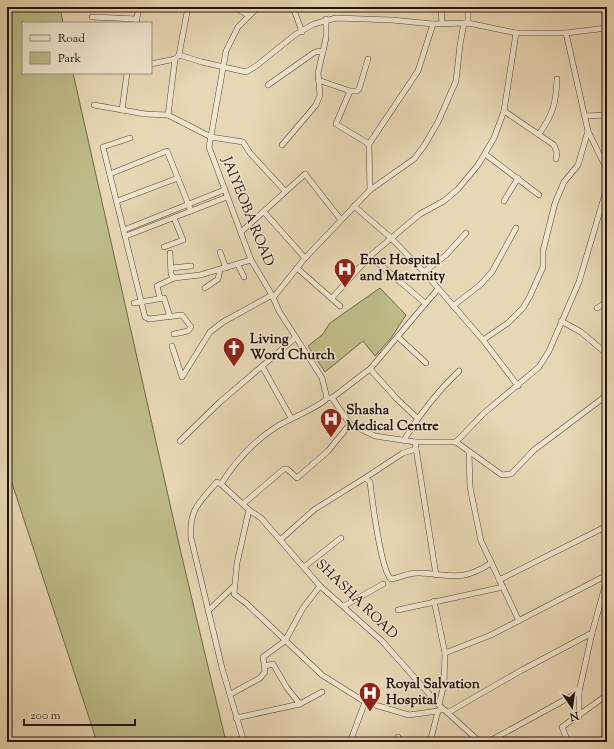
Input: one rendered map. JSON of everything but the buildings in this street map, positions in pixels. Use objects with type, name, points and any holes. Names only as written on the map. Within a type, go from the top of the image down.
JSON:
[{"type":"street","points":[[92,17],[136,21],[139,7]]},
{"type":"street","points":[[152,64],[175,59],[179,55],[188,7]]},
{"type":"street","points":[[234,7],[248,16]]},
{"type":"street","name":"JAIYEOBA ROAD","points":[[258,7],[238,27],[226,52],[209,147],[251,260],[295,338],[322,378],[329,398]]},
{"type":"street","points":[[293,7],[302,32]]},
{"type":"street","points":[[441,7],[442,23]]},
{"type":"street","points":[[172,346],[182,377],[210,332],[223,322],[272,297],[305,258],[370,190],[414,159],[438,122],[456,81],[460,45],[466,23],[468,7]]},
{"type":"street","points":[[179,55],[242,72],[251,70],[302,32],[326,20],[366,19],[433,24],[466,23],[516,32],[566,33],[607,28]]},
{"type":"street","points":[[282,145],[316,105],[320,95],[318,73],[322,50],[326,38],[326,20]]},
{"type":"street","points":[[370,190],[369,144],[418,71],[433,24]]},
{"type":"street","points":[[332,298],[370,256],[420,214],[440,204],[458,189],[485,154],[500,125],[504,111],[516,32]]},
{"type":"street","points":[[566,33],[588,131],[607,170]]},
{"type":"street","points":[[268,85],[315,52],[322,50]]},
{"type":"street","points":[[168,114],[175,59]]},
{"type":"street","points":[[318,80],[350,91],[357,91],[359,89],[368,59]]},
{"type":"street","points":[[122,110],[127,74]]},
{"type":"street","points":[[539,134],[549,121],[556,105],[556,79]]},
{"type":"street","points":[[350,91],[336,124],[369,144]]},
{"type":"street","points":[[94,105],[145,114],[168,114],[211,137],[243,142],[250,153],[285,191]]},
{"type":"street","points":[[504,111],[557,148],[556,159]]},
{"type":"street","points":[[585,116],[607,115]]},
{"type":"street","points":[[483,340],[508,323],[522,308],[530,296],[543,267],[543,251],[555,203],[564,182],[578,166],[588,131]]},
{"type":"street","points":[[130,138],[103,147],[146,319],[182,315],[191,327],[188,331],[174,334]]},
{"type":"street","points":[[110,174],[167,151],[191,211]]},
{"type":"street","points":[[485,154],[539,195]]},
{"type":"street","points":[[241,232],[305,174],[340,220]]},
{"type":"street","points":[[117,201],[178,178]]},
{"type":"street","points":[[504,201],[518,178]]},
{"type":"street","points":[[456,442],[484,413],[539,367],[549,351],[578,282],[607,187]]},
{"type":"street","points":[[124,230],[224,190]]},
{"type":"street","points":[[126,236],[227,197]]},
{"type":"street","points":[[354,206],[391,238],[424,272],[483,340],[518,386]]},
{"type":"street","points":[[264,212],[305,258]]},
{"type":"street","points":[[157,216],[160,223]]},
{"type":"street","points":[[164,246],[183,240],[174,218]]},
{"type":"street","points":[[453,306],[480,285],[492,272],[516,228]]},
{"type":"street","points":[[424,272],[446,254],[466,233]]},
{"type":"street","points":[[220,252],[226,268]]},
{"type":"street","points":[[170,253],[172,277],[174,278]]},
{"type":"street","points":[[370,256],[425,303]]},
{"type":"street","points":[[160,298],[157,286],[174,278],[196,276],[251,260]]},
{"type":"street","points":[[238,265],[244,277]]},
{"type":"street","points":[[171,268],[191,266]]},
{"type":"street","points":[[297,268],[340,306]]},
{"type":"street","points":[[205,288],[218,279],[220,270]]},
{"type":"street","points":[[244,742],[236,718],[231,694],[222,668],[208,611],[192,538],[190,523],[193,513],[199,503],[217,482],[221,484],[226,475],[240,459],[259,441],[275,428],[329,398],[370,369],[386,348],[398,337],[438,289]]},
{"type":"street","points":[[134,303],[160,298],[165,299],[170,317]]},
{"type":"street","points":[[597,308],[607,302]]},
{"type":"street","points":[[561,321],[581,332],[607,354]]},
{"type":"street","points":[[398,337],[426,363]]},
{"type":"street","points":[[180,441],[220,402],[295,338]]},
{"type":"street","points":[[262,366],[291,418]]},
{"type":"street","points":[[370,369],[396,398],[418,418]]},
{"type":"street","points":[[404,440],[418,418],[444,385],[458,371]]},
{"type":"street","points":[[329,398],[350,424],[375,436],[415,442],[456,442],[502,474],[511,474],[534,450],[607,395]]},
{"type":"street","points":[[243,504],[284,469],[287,469],[297,478],[328,451],[350,424]]},
{"type":"street","points":[[415,442],[436,575]]},
{"type":"street","points":[[280,540],[315,509],[406,451],[416,449]]},
{"type":"street","points":[[469,452],[470,487],[481,541],[519,620]]},
{"type":"street","points":[[365,478],[370,482],[381,548],[389,577],[393,579],[418,572],[460,577],[476,573],[491,563]]},
{"type":"street","name":"SHASHA ROAD","points":[[221,484],[249,510],[261,518],[320,586],[382,641],[439,705],[441,710],[449,712],[480,742]]},
{"type":"street","points":[[249,510],[233,587],[234,594],[246,603],[322,675],[365,702],[409,714],[441,710],[430,742]]},
{"type":"street","points":[[500,580],[607,526]]},
{"type":"street","points":[[304,567],[341,538]]},
{"type":"street","points":[[445,653],[492,635],[607,575]]},
{"type":"street","points":[[578,716],[579,692],[592,633],[607,579]]},
{"type":"street","points":[[344,606],[383,584]]},
{"type":"street","points":[[231,694],[260,678],[265,672],[265,666],[262,659],[263,657],[286,641],[303,608],[320,586]]},
{"type":"street","points":[[208,611],[233,587]]},
{"type":"street","points":[[398,610],[503,587]]},
{"type":"street","points":[[434,601],[445,653],[444,684],[439,705]]},
{"type":"street","points":[[449,712],[522,670],[592,633]]},
{"type":"street","points":[[265,666],[273,664],[287,688],[300,704]]},
{"type":"street","points":[[236,718],[300,704],[322,692]]},
{"type":"street","points":[[488,742],[579,692]]},
{"type":"street","points":[[568,742],[562,727],[607,695]]},
{"type":"street","points":[[350,742],[365,702]]},
{"type":"street","points":[[600,742],[607,740]]},
{"type":"green space","points":[[7,7],[60,7],[63,22],[22,22],[22,74],[73,74],[181,553],[226,742],[97,742],[7,468]]},
{"type":"green space","points":[[380,288],[406,315],[391,338],[375,356],[363,341],[325,372],[308,346],[322,335],[330,323]]},
{"type":"place","name":"Emc Hospital and Maternity","points":[[345,288]]},
{"type":"place","name":"Living Word Church","points":[[234,368]]},
{"type":"place","name":"Shasha Medical Centre","points":[[331,438]]},
{"type":"place","name":"Royal Salvation Hospital","points":[[370,712]]}]
